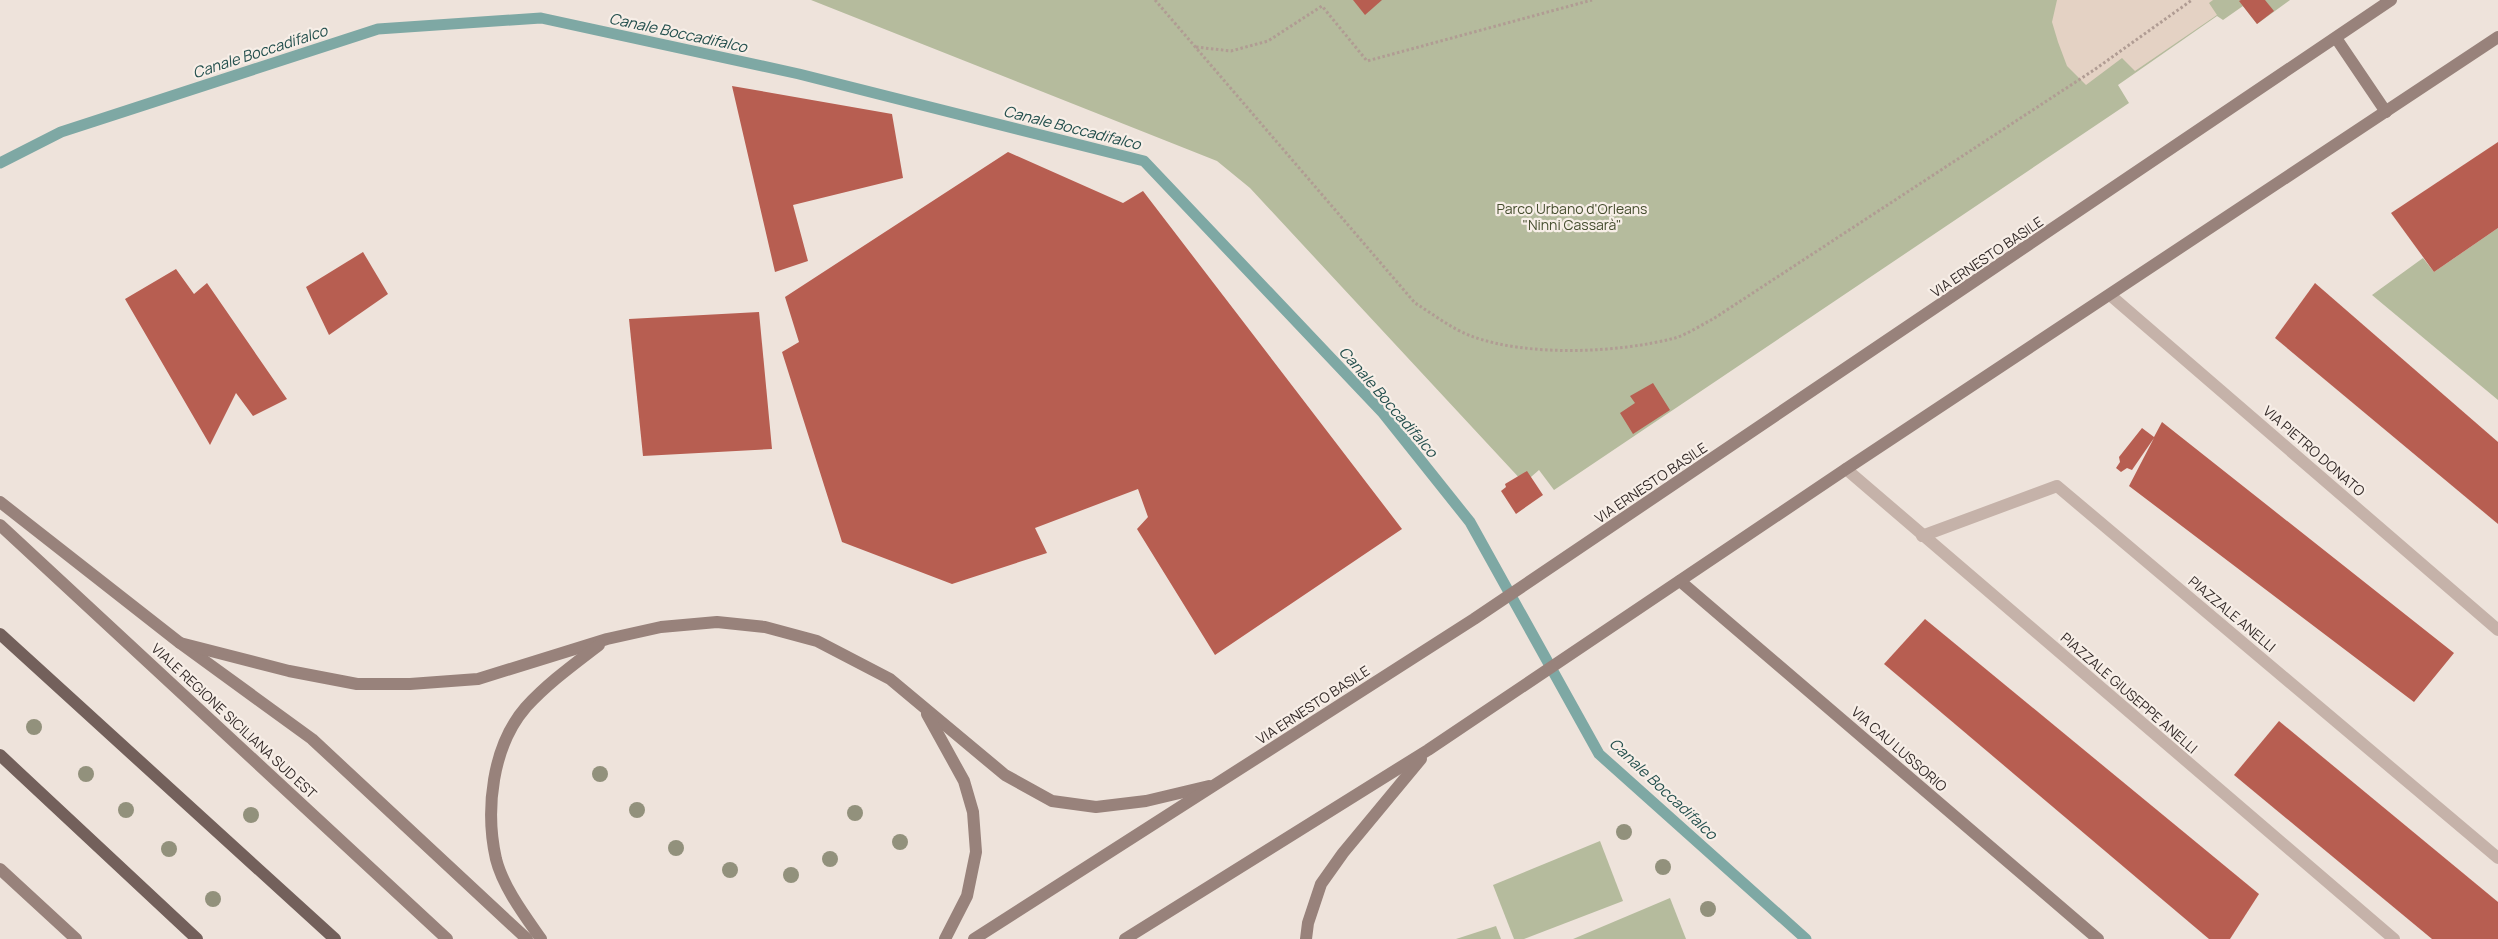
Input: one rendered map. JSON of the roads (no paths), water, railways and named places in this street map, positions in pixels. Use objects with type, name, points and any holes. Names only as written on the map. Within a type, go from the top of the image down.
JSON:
[{"type":"main road","points":[[0,634],[335,939]]},
{"type":"main road","points":[[0,755],[197,939]]},
{"type":"street","name":"VIA ERNESTO BASILE","points":[[974,939],[1219,784],[1562,561],[2391,0]]},
{"type":"street","points":[[1124,939],[1428,750],[1846,469],[2498,37]]},
{"type":"street","points":[[2336,38],[2386,112]]},
{"type":"street","name":"VIA PIETRO DONATO","points":[[2110,295],[2498,630]]},
{"type":"street","name":"PIAZZALE GIUSEPPE ANELLI","points":[[1846,469],[2394,939]]},
{"type":"street","name":"PIAZZALE ANELLI","points":[[1922,536],[2057,486],[2498,858]]},
{"type":"street","points":[[0,502],[180,643],[312,739],[527,939]]},
{"type":"street","name":"VIALE REGIONE SICILIANA SUD EST","points":[[0,525],[447,939]]},
{"type":"street","name":"VIA CAU LUSSORIO","points":[[1680,581],[2098,939]]},
{"type":"street","points":[[180,643],[289,671],[357,684],[410,684],[478,679],[607,639],[660,627],[717,622],[765,627],[817,641],[851,657],[890,679],[1004,775],[1052,800],[1096,807],[1146,800],[1219,784]]},
{"type":"street","points":[[541,939],[518,906],[496,860],[492,792],[498,760],[510,732],[525,708],[551,682],[607,639]]},
{"type":"street","points":[[922,705],[964,781],[973,812],[976,852],[967,896],[945,939]]},
{"type":"street","points":[[1306,939],[1308,923],[1321,884],[1343,853],[1428,750]]},
{"type":"street","points":[[0,869],[76,939]]},
{"type":"waterway","name":"Canale Boccadifalco","points":[[0,163],[61,132],[378,29],[541,18],[799,74],[1144,161],[1383,413],[1470,522],[1599,754],[1806,939]]},
{"type":"park label","name":"Parco Urbano d'Orleans \"Ninni Cassarà\"","points":[[1572,217]]}]
